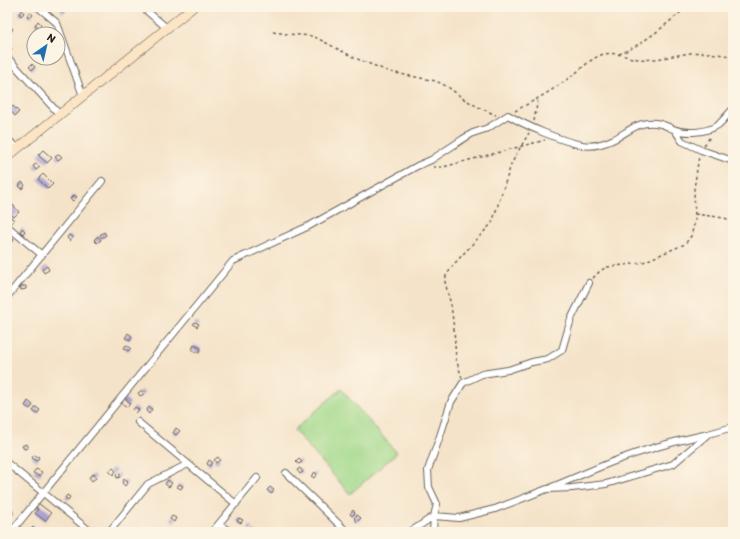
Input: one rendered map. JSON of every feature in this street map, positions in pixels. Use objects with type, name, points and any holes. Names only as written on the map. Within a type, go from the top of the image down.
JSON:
[{"type":"main road","points":[[7,157],[193,7]]},
{"type":"street","points":[[38,7],[57,23],[83,96]]},
{"type":"street","points":[[142,7],[168,28]]},
{"type":"street","points":[[7,57],[60,115]]},
{"type":"street","points":[[11,532],[233,261],[309,226],[417,166],[431,160],[473,133],[488,128],[508,115],[520,123],[582,145],[590,145],[602,144],[612,140],[638,124],[661,123],[675,130],[690,132],[702,130],[717,125],[733,109]]},
{"type":"street","points":[[675,130],[682,141],[700,150],[733,161]]},
{"type":"street","points":[[7,139],[18,148]]},
{"type":"street","points":[[7,297],[102,181]]},
{"type":"street","points":[[7,226],[42,255]]},
{"type":"street","points":[[433,532],[436,504],[429,487],[428,470],[451,402],[463,383],[482,374],[508,370],[532,362],[548,359],[562,350],[571,319],[589,283]]},
{"type":"street","points":[[138,422],[236,504]]},
{"type":"street","points":[[410,532],[434,516],[459,518],[495,508],[613,462],[667,443],[733,427]]},
{"type":"street","points":[[547,489],[606,484],[673,464],[708,434]]},
{"type":"street","points":[[7,463],[91,532]]},
{"type":"street","points":[[109,532],[148,484],[188,464]]},
{"type":"street","points":[[286,473],[347,532]]},
{"type":"street","points":[[212,532],[257,478]]},
{"type":"street","points":[[219,524],[230,532]]},
{"type":"path","points":[[619,54],[630,50],[642,42],[687,7]]},
{"type":"path","points":[[273,32],[313,36],[355,58],[390,72],[436,80],[464,99],[495,115],[508,115],[539,98],[570,78],[593,59],[602,54],[619,54],[640,59],[664,58],[691,53],[733,56]]},
{"type":"path","points":[[463,383],[456,360],[454,328],[451,305],[445,282],[446,276],[454,264],[492,223],[511,165],[533,127],[539,98]]},
{"type":"path","points":[[589,283],[595,276],[607,267],[641,263],[685,244],[691,236],[695,221],[694,189],[700,150],[717,125]]},
{"type":"path","points":[[430,167],[443,167],[556,136]]},
{"type":"path","points":[[695,214],[733,220]]},
{"type":"green space","points":[[341,389],[397,453],[350,494],[294,430]]},
{"type":"building","points":[[62,7],[66,10],[63,13],[60,10]]},
{"type":"building","points":[[22,10],[24,13],[21,16],[19,14]]},
{"type":"building","points":[[30,12],[33,15],[30,18],[27,16]]},
{"type":"building","points":[[38,21],[41,24],[39,26],[35,25]]},
{"type":"building","points":[[10,26],[13,29],[10,33],[7,30]]},
{"type":"building","points":[[10,47],[12,49],[9,53],[7,50]]},
{"type":"building","points":[[34,66],[35,67],[32,70],[29,67]]},
{"type":"building","points":[[13,106],[19,112],[15,116],[9,109]]},
{"type":"building","points":[[43,150],[52,158],[47,163],[38,155]]},
{"type":"building","points":[[59,154],[62,157],[58,160],[55,157]]},
{"type":"building","points":[[36,164],[40,167],[36,170],[33,166]]},
{"type":"building","points":[[43,174],[53,184],[48,189],[38,179]]},
{"type":"building","points":[[22,182],[25,185],[22,189],[19,186]]},
{"type":"building","points":[[74,195],[77,197],[73,201],[70,199]]},
{"type":"building","points":[[13,205],[19,212],[14,217],[8,210]]},
{"type":"building","points":[[9,215],[14,220],[8,227],[7,217]]},
{"type":"building","points":[[22,228],[25,231],[23,234],[20,231]]},
{"type":"building","points":[[104,232],[106,235],[102,238],[100,235]]},
{"type":"building","points":[[8,234],[14,240],[9,244],[7,242]]},
{"type":"building","points":[[69,235],[73,237],[70,241],[67,238]]},
{"type":"building","points":[[98,236],[101,240],[97,243],[94,240]]},
{"type":"building","points":[[47,266],[49,270],[44,273],[42,269]]},
{"type":"building","points":[[20,286],[26,286],[26,289],[21,290]]},
{"type":"building","points":[[195,322],[199,324],[197,327],[193,324]]},
{"type":"building","points":[[128,333],[132,336],[130,340],[125,338]]},
{"type":"building","points":[[126,345],[131,348],[128,351],[124,348]]},
{"type":"building","points":[[194,345],[201,348],[199,353],[192,350]]},
{"type":"building","points":[[142,390],[144,394],[140,396],[138,393]]},
{"type":"building","points":[[124,397],[130,403],[127,407],[120,402]]},
{"type":"building","points":[[28,401],[33,405],[30,409],[25,406]]},
{"type":"building","points":[[36,407],[40,410],[37,414],[33,411]]},
{"type":"building","points":[[135,407],[139,410],[136,413],[133,410]]},
{"type":"building","points":[[149,407],[152,409],[149,414],[146,411]]},
{"type":"building","points":[[176,428],[180,431],[176,435],[173,433]]},
{"type":"building","points":[[26,444],[28,448],[24,449],[22,446]]},
{"type":"building","points":[[34,455],[39,457],[37,461],[32,458]]},
{"type":"building","points":[[218,457],[220,460],[216,463],[214,460]]},
{"type":"building","points":[[299,459],[302,462],[299,464],[296,462]]},
{"type":"building","points":[[209,460],[212,462],[210,466],[207,464]]},
{"type":"building","points":[[113,468],[116,471],[113,475],[109,471]]},
{"type":"building","points":[[300,468],[303,472],[300,474],[297,470]]},
{"type":"building","points":[[36,469],[42,472],[39,476],[33,473]]},
{"type":"building","points":[[315,472],[317,474],[314,478],[311,476]]},
{"type":"building","points":[[120,473],[120,477],[117,478],[116,474]]},
{"type":"building","points":[[94,474],[96,478],[92,481],[89,477]]},
{"type":"building","points":[[124,479],[128,482],[125,486],[122,483]]},
{"type":"building","points":[[168,480],[172,483],[169,487],[165,484]]},
{"type":"building","points":[[179,484],[183,486],[181,489],[177,487]]},
{"type":"building","points":[[270,487],[274,490],[271,494],[267,490]]},
{"type":"building","points":[[67,495],[70,497],[68,500],[65,498]]},
{"type":"building","points":[[38,503],[51,513],[45,521],[35,513],[38,509],[35,507]]},
{"type":"building","points":[[353,510],[355,513],[352,516],[350,514]]},
{"type":"building","points":[[10,511],[13,513],[11,516],[8,514]]},
{"type":"building","points":[[357,515],[361,518],[357,522],[354,518]]},
{"type":"building","points":[[172,516],[176,518],[174,522],[170,519]]},
{"type":"building","points":[[239,518],[243,520],[241,523],[237,521]]},
{"type":"building","points":[[250,526],[253,528],[251,531],[248,529]]},
{"type":"building","points":[[33,527],[36,530],[32,532],[30,530]]}]
